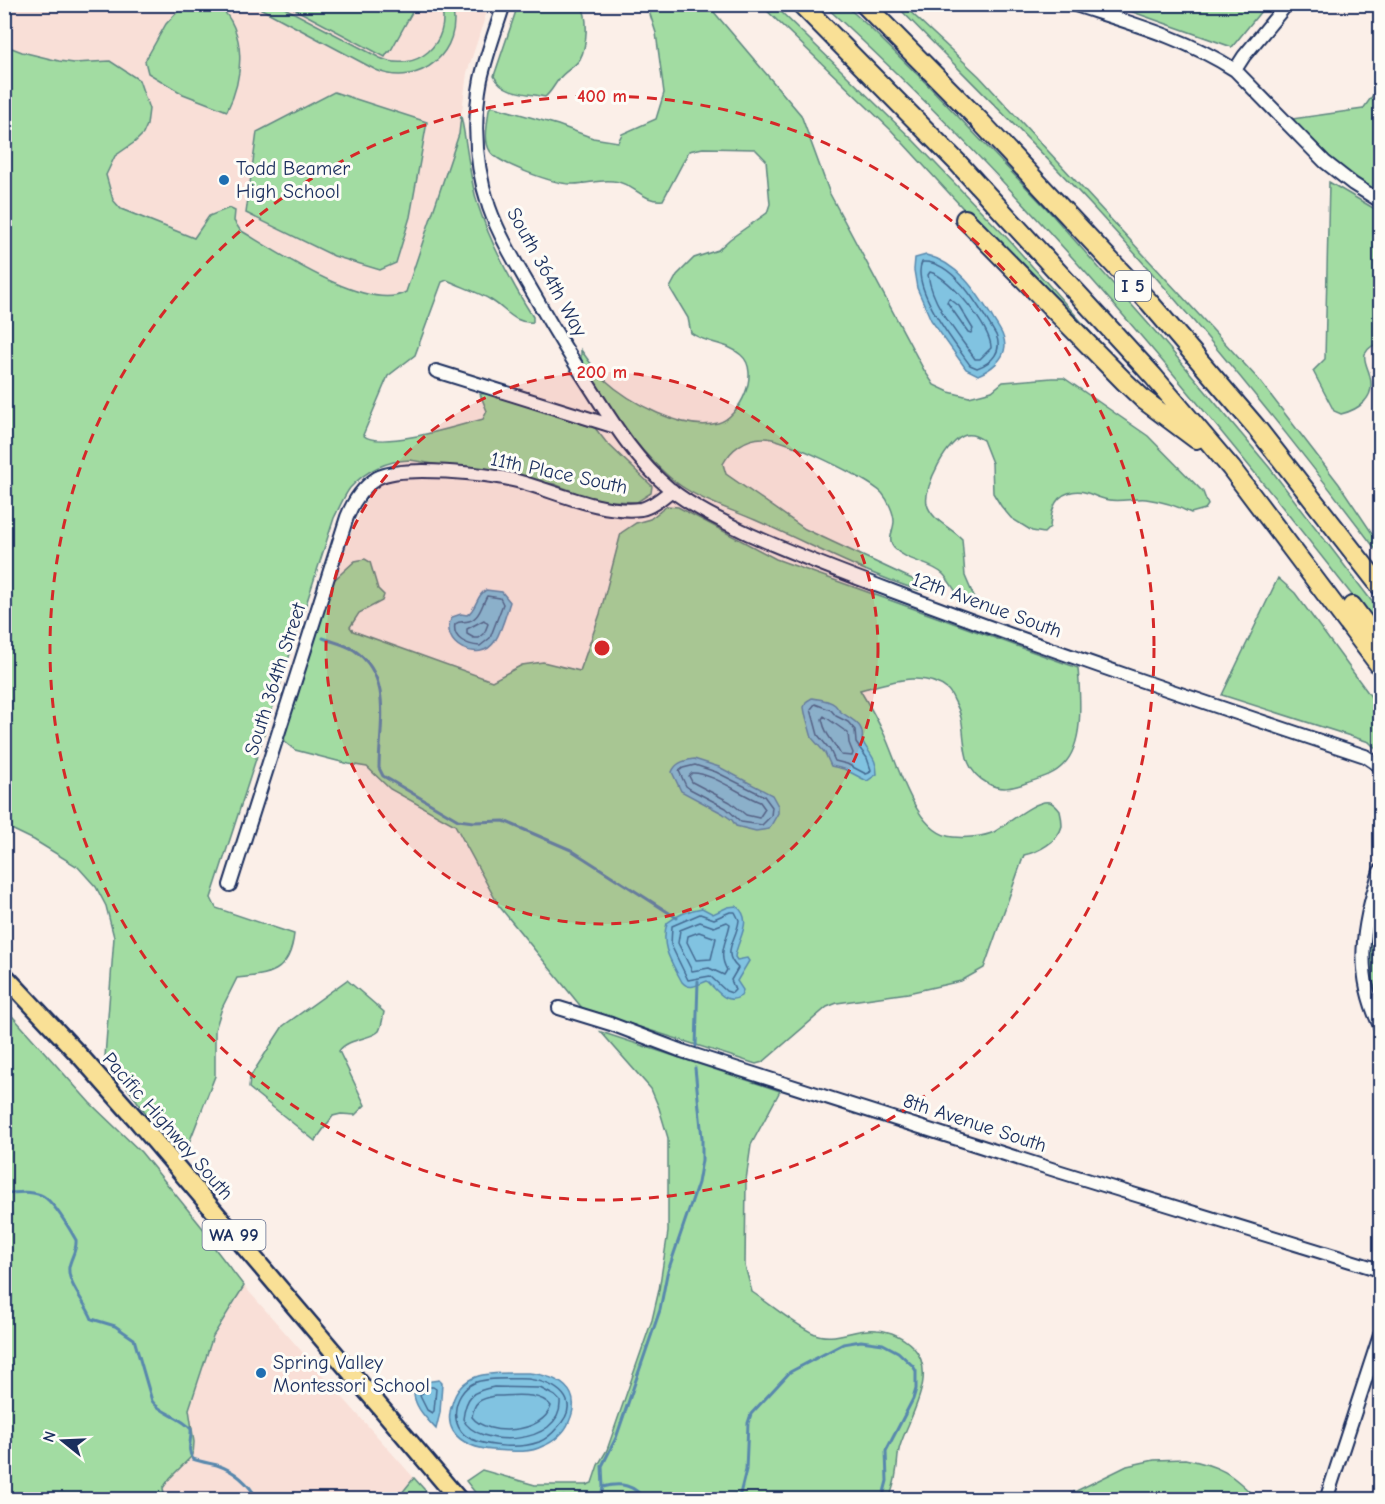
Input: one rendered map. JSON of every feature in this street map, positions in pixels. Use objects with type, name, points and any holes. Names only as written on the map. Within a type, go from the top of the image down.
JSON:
[{"type":"highway","name":"I 5","points":[[801,4],[957,162],[1153,376],[1226,462],[1380,666]]},
{"type":"highway","name":"I 5","points":[[864,4],[978,119],[1149,302],[1256,427],[1380,586]]},
{"type":"highway","points":[[965,219],[1144,400],[1226,462]]},
{"type":"highway","name":"I 5","points":[[1226,462],[1260,488],[1380,644]]},
{"type":"main road","name":"Pacific Highway South","points":[[4,975],[136,1119],[459,1500]]},
{"type":"main road","name":"Pacific Highway South","points":[[4,989],[88,1079],[446,1500]]},
{"type":"street","name":"South 364th Way","points":[[504,4],[486,61],[476,124],[476,143],[489,207],[512,256],[623,440]]},
{"type":"street","points":[[1072,4],[1199,49],[1234,70],[1324,162],[1380,201]]},
{"type":"street","points":[[1234,70],[1287,4]]},
{"type":"street","points":[[436,371],[616,427]]},
{"type":"street","name":"12th Avenue South","points":[[623,440],[652,473],[690,503],[779,548],[985,626],[1365,756],[1380,766]]},
{"type":"street","name":"11th Place South","points":[[365,488],[378,478],[390,474],[410,471],[445,473],[503,478],[591,504],[632,509],[648,507],[672,490]]},
{"type":"street","name":"South 364th Street","points":[[230,885],[347,517],[351,506],[365,488]]},
{"type":"street","points":[[1380,871],[1368,909],[1363,938],[1363,969],[1369,998],[1380,1026]]},
{"type":"street","name":"8th Avenue South","points":[[559,1008],[611,1024],[682,1051],[1380,1270]]},
{"type":"street","points":[[1326,1500],[1380,1335]]},
{"type":"shaded area","name":"Todd Beamer High School","points":[[5,5],[489,5],[467,73],[459,134],[385,355],[5,225]]},
{"type":"shaded area","name":"Spring Valley Montessori School","points":[[244,1286],[414,1478],[399,1499],[165,1500],[163,1488],[192,1455],[189,1409],[214,1336]]},
{"type":"green space","points":[[416,4],[385,57],[287,5]]},
{"type":"green space","points":[[1266,4],[1232,47],[1113,5]]},
{"type":"green space","points":[[184,5],[218,5],[228,16],[234,28],[240,56],[239,71],[237,85],[227,111],[183,94],[148,73],[145,61],[166,24]]},
{"type":"green space","points":[[254,5],[279,5],[380,58],[393,62],[406,62],[418,58],[436,43],[443,19],[441,5],[452,5],[454,22],[445,51],[435,62],[423,70],[392,75],[376,70]]},
{"type":"green space","points":[[518,5],[581,5],[584,10],[586,32],[580,59],[561,76],[545,97],[509,90],[494,76]]},
{"type":"green space","points":[[647,5],[708,5],[801,115],[830,194],[934,385],[969,397],[992,391],[1003,382],[1064,378],[1148,436],[1203,492],[1208,505],[1205,509],[1191,513],[1152,500],[1109,500],[1074,491],[1063,495],[1056,503],[1050,527],[1044,533],[1032,531],[1011,518],[1001,506],[993,493],[992,463],[983,440],[973,435],[966,435],[952,445],[938,465],[929,487],[927,504],[937,519],[962,539],[965,576],[974,597],[971,602],[962,598],[938,570],[899,553],[894,548],[891,539],[893,515],[882,493],[860,478],[806,451],[763,438],[740,445],[723,464],[726,474],[805,529],[912,579],[922,588],[918,590],[877,575],[709,501],[687,490],[667,475],[642,449],[620,420],[581,359],[581,350],[601,376],[615,388],[657,413],[673,419],[704,425],[718,423],[734,412],[745,393],[748,382],[747,363],[735,351],[691,333],[688,318],[670,288],[677,275],[694,258],[718,250],[767,213],[770,204],[766,160],[755,149],[703,148],[689,151],[663,200],[656,200],[643,196],[620,182],[571,184],[553,181],[528,172],[495,156],[488,147],[486,136],[491,106],[558,125],[593,138],[618,142],[622,134],[656,119],[664,93],[656,33]]},
{"type":"green space","points":[[761,5],[774,5],[913,140],[1008,239],[1126,372],[1086,342],[891,130]]},
{"type":"green space","points":[[824,5],[845,5],[865,23],[1047,209],[1160,337],[1269,467],[1380,612],[1380,631],[1250,467],[1115,306],[974,151]]},
{"type":"green space","points":[[896,5],[903,5],[979,76],[1259,380],[1339,484],[1380,545],[1380,555],[1311,465],[1167,290],[1044,155]]},
{"type":"green space","points":[[4,45],[59,61],[74,63],[110,61],[139,80],[149,109],[147,125],[143,134],[135,142],[115,156],[106,175],[113,200],[121,209],[194,238],[209,216],[229,208],[235,211],[234,221],[240,230],[322,277],[369,294],[389,296],[406,292],[459,134],[461,116],[472,181],[482,217],[502,261],[533,317],[533,322],[515,318],[491,300],[475,292],[447,280],[442,282],[415,355],[388,376],[363,435],[372,439],[402,439],[483,419],[487,411],[480,394],[488,393],[595,428],[606,442],[652,486],[651,493],[637,502],[610,501],[590,498],[554,484],[410,460],[377,467],[350,488],[334,518],[211,898],[216,908],[294,934],[292,947],[283,964],[276,969],[268,973],[237,978],[222,1008],[215,1030],[215,1076],[182,1161],[105,1057],[114,937],[106,906],[96,887],[78,867],[34,840],[5,826]]},
{"type":"green space","points":[[1380,85],[1380,193],[1353,177],[1332,160],[1292,119],[1363,109]]},
{"type":"green space","points":[[334,92],[427,122],[410,217],[396,263],[380,270],[334,256],[246,213],[257,132]]},
{"type":"green space","points":[[1329,182],[1380,212],[1380,343],[1369,348],[1365,354],[1371,384],[1368,397],[1359,406],[1341,414],[1334,411],[1313,371],[1325,359]]},
{"type":"green space","points":[[667,506],[678,507],[776,559],[1078,668],[1080,719],[1075,745],[1070,756],[1051,774],[1006,788],[987,783],[970,767],[960,712],[948,690],[928,680],[917,679],[894,681],[860,690],[884,734],[918,811],[928,824],[940,833],[953,837],[990,834],[1029,808],[1044,802],[1050,802],[1060,811],[1062,826],[1060,832],[1047,845],[1024,855],[984,968],[961,981],[908,993],[837,1003],[827,1007],[763,1062],[756,1064],[583,1009],[499,906],[455,825],[390,789],[367,767],[295,750],[285,742],[283,730],[323,605],[333,581],[355,561],[365,559],[370,562],[378,589],[384,595],[382,601],[359,613],[350,627],[353,631],[492,681],[522,665],[543,662],[580,671],[600,614],[621,533],[636,523],[650,519]]},
{"type":"green space","points":[[1278,578],[1295,593],[1380,709],[1380,753],[1369,742],[1222,695]]},
{"type":"green space","points":[[1379,915],[1380,1001],[1370,973],[1368,956],[1370,932]]},
{"type":"green space","points":[[347,980],[384,1012],[383,1019],[376,1034],[348,1044],[339,1051],[365,1105],[355,1115],[333,1116],[315,1141],[249,1088],[250,1077],[283,1026]]},
{"type":"green space","points":[[5,1008],[90,1103],[141,1152],[214,1242],[213,1246],[244,1286],[213,1336],[189,1409],[194,1442],[193,1455],[163,1488],[165,1499],[5,1499]]},
{"type":"green space","points":[[601,1032],[780,1091],[751,1145],[746,1180],[745,1266],[752,1292],[813,1333],[821,1336],[837,1336],[869,1330],[887,1332],[909,1343],[920,1358],[923,1383],[900,1446],[895,1480],[889,1499],[481,1500],[466,1481],[482,1470],[535,1485],[587,1485],[592,1483],[598,1465],[607,1450],[652,1320],[668,1232],[668,1138],[651,1089]]},
{"type":"green space","points":[[1185,1459],[1225,1472],[1257,1499],[1060,1499],[1127,1466],[1154,1460]]},
{"type":"green space","points":[[414,1478],[433,1499],[397,1499]]},
{"type":"water","points":[[926,255],[948,264],[965,279],[1002,334],[1005,346],[1002,356],[992,367],[978,375],[966,369],[931,320],[917,288],[915,258]]},
{"type":"water","points":[[486,590],[502,592],[510,602],[495,641],[488,648],[471,651],[455,643],[450,636],[449,627],[452,617],[467,615]]},
{"type":"water","points":[[812,698],[833,703],[860,726],[862,740],[874,760],[877,774],[867,781],[844,769],[831,766],[825,753],[812,738],[805,713],[804,707]]},
{"type":"water","points":[[694,759],[719,767],[772,795],[778,806],[778,813],[769,829],[756,831],[736,826],[722,813],[681,791],[672,772],[678,764]]},
{"type":"water","points":[[736,906],[744,917],[745,924],[735,957],[737,960],[747,958],[749,961],[737,981],[743,990],[741,996],[736,999],[726,998],[707,981],[694,986],[685,985],[668,954],[665,939],[667,923],[679,915],[697,909],[702,908],[713,914]]},
{"type":"water","points":[[494,1373],[529,1373],[558,1381],[570,1393],[573,1411],[567,1426],[559,1436],[537,1449],[519,1451],[482,1448],[471,1445],[456,1436],[450,1424],[450,1415],[457,1392],[464,1384],[473,1378]]},
{"type":"water","points":[[439,1380],[442,1383],[440,1413],[436,1429],[418,1407],[414,1391],[425,1382]]},
{"type":"waterway","points":[[323,638],[354,650],[367,661],[375,674],[382,704],[379,768],[383,776],[458,820],[504,821],[571,850],[677,918]]},
{"type":"waterway","points":[[696,1046],[698,981]]},
{"type":"waterway","points":[[603,1487],[602,1466],[616,1438],[660,1310],[667,1274],[698,1183],[702,1160],[702,1138],[695,1068]]},
{"type":"waterway","points":[[4,1193],[34,1193],[48,1199],[76,1240],[69,1273],[92,1319],[115,1326],[134,1339],[152,1401],[160,1409],[182,1421],[191,1429],[190,1448],[193,1459],[217,1465],[236,1474],[246,1483],[258,1500]]},
{"type":"waterway","points":[[694,1500],[734,1497],[740,1494],[746,1470],[748,1423],[751,1414],[790,1372],[843,1344],[861,1341],[883,1344],[898,1352],[916,1371],[916,1389],[913,1399],[886,1451],[887,1481],[882,1500]]},
{"type":"waterway","points":[[600,1500],[603,1487],[616,1485],[632,1488],[646,1500]]},
{"type":"waterway","points":[[551,1500],[564,1497],[570,1500]]},
{"type":"place","name":"Todd Beamer High School","points":[[224,180]]},
{"type":"place","name":"Spring Valley Montessori School","points":[[261,1373]]}]
